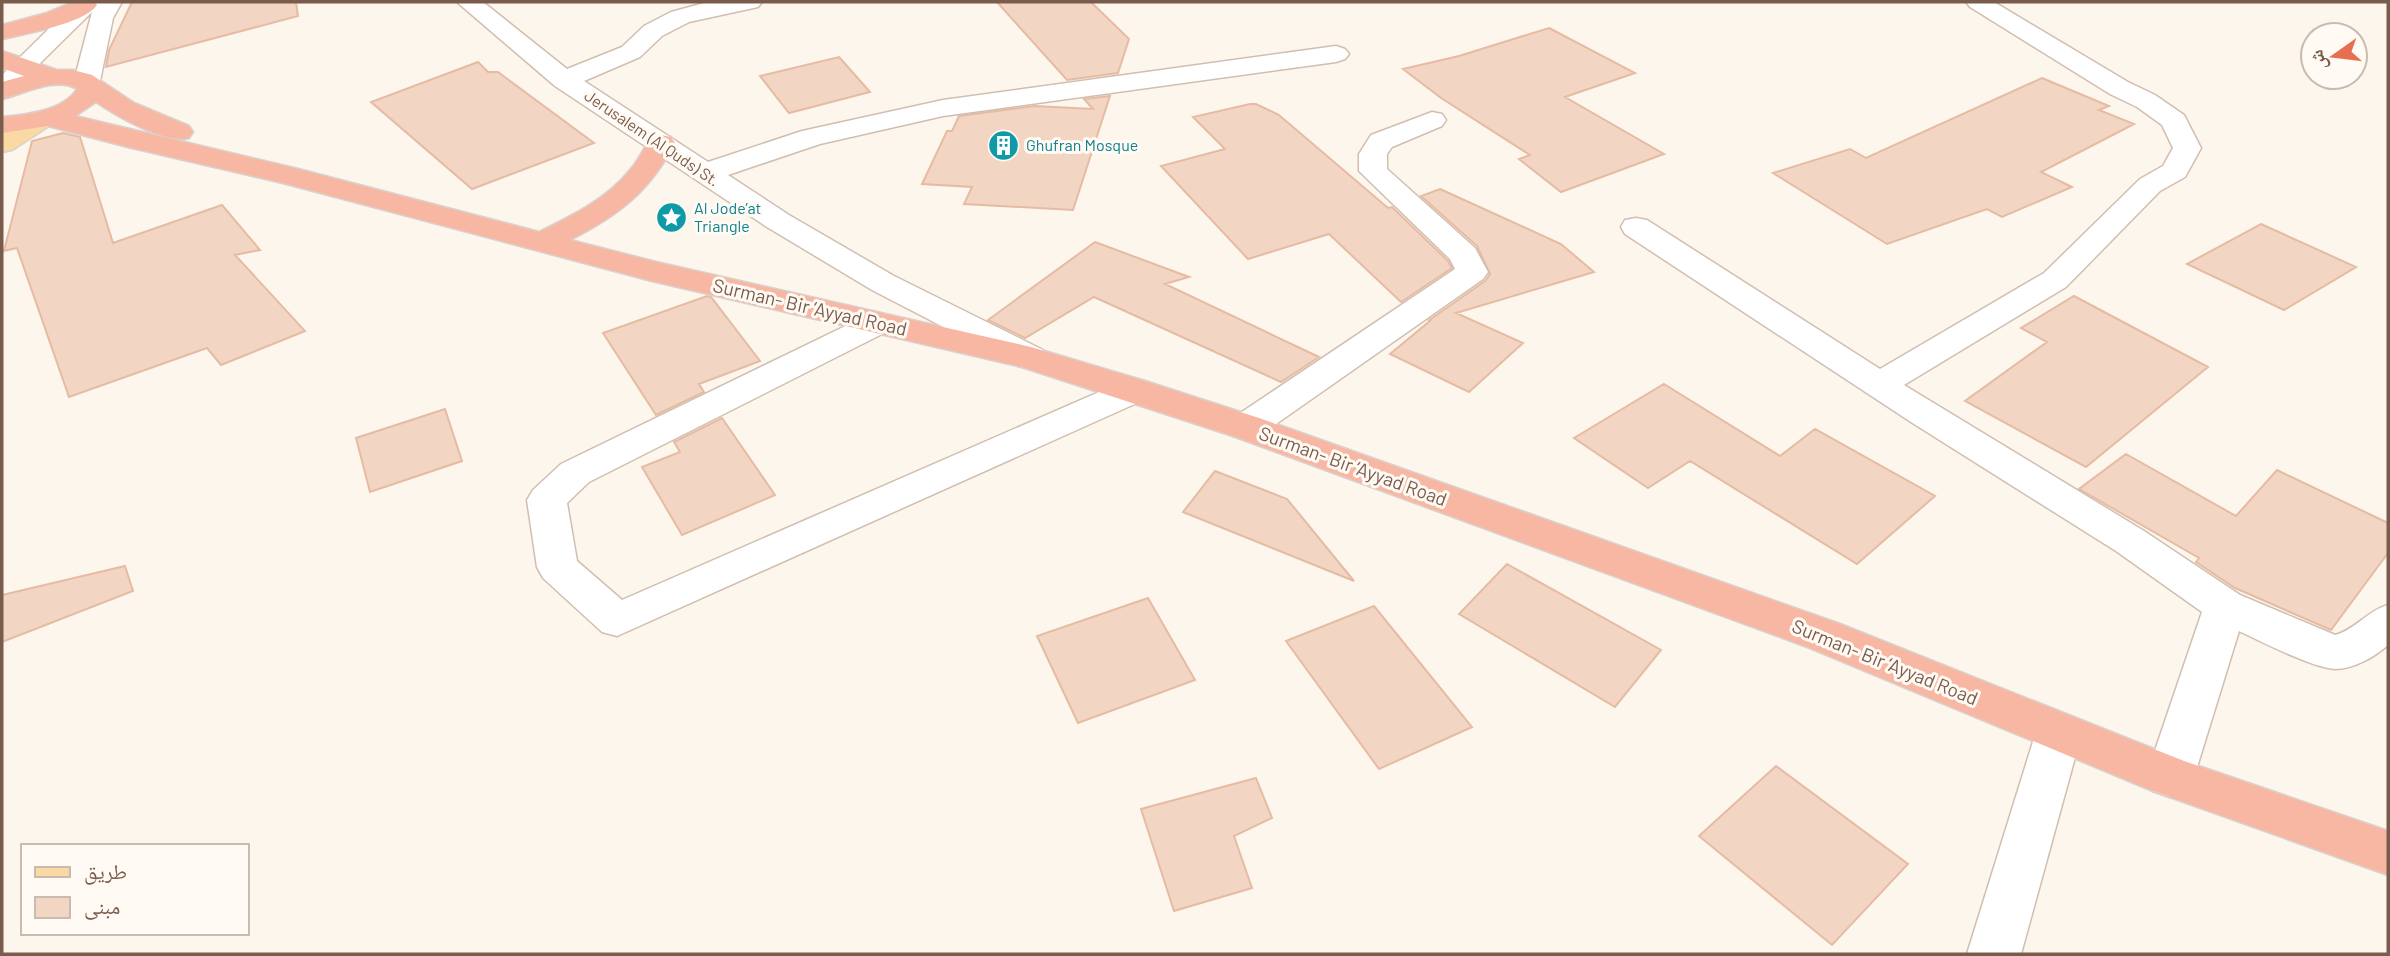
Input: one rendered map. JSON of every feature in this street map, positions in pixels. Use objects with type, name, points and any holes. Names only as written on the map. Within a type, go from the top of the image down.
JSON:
[{"type":"highway","points":[[2,32],[55,18],[87,3]]},
{"type":"highway","points":[[13,62],[55,78],[89,84],[133,113],[288,175]]},
{"type":"highway","points":[[2,90],[55,78]]},
{"type":"highway","points":[[2,125],[43,118],[81,102],[90,93],[89,84]]},
{"type":"highway","points":[[43,118],[288,175]]},
{"type":"highway","points":[[544,241],[590,219],[626,194],[650,168],[661,144]]},
{"type":"highway","name":"Surman- Bir ‘Ayyad Road","points":[[288,175],[652,271],[1031,358],[1087,378],[1135,390],[1246,427],[1825,636],[2170,777],[2388,853]]},
{"type":"main road","points":[[2,144],[43,118]]},
{"type":"street","points":[[89,84],[102,18],[110,2]]},
{"type":"street","name":"Jerusalem (Al Quds) St.","points":[[469,2],[564,80],[799,234],[883,283],[1031,358]]},
{"type":"street","points":[[564,80],[631,52],[653,31],[680,17],[750,2]]},
{"type":"street","points":[[1880,384],[2054,280],[2150,185],[2175,171],[2187,148],[2174,121],[2146,101],[2119,88],[1978,2]]},
{"type":"street","points":[[2,90],[13,62],[87,3]]},
{"type":"street","points":[[704,173],[812,136],[943,108],[1336,54]]},
{"type":"street","points":[[1246,427],[1472,272],[1464,255],[1373,171],[1373,154],[1381,141],[1432,120]]},
{"type":"street","points":[[1636,227],[2130,541],[2225,606],[2294,638],[2334,652],[2358,646],[2388,621]]},
{"type":"street","points":[[878,323],[575,473],[547,500],[558,567],[617,620],[1135,390]]},
{"type":"street","points":[[2170,777],[2225,606]]},
{"type":"street","points":[[1994,954],[2059,732]]},
{"type":"building","points":[[132,2],[296,2],[298,16],[106,67],[109,50]]},
{"type":"building","points":[[997,2],[1091,2],[1129,39],[1118,73],[1067,80]]},
{"type":"building","points":[[1549,28],[1635,73],[1565,97],[1664,154],[1561,192],[1519,159],[1530,155],[1441,98],[1403,69],[1459,56]]},
{"type":"building","points":[[839,57],[870,92],[789,113],[760,76]]},
{"type":"building","points":[[478,62],[488,72],[498,72],[594,143],[472,189],[371,102]]},
{"type":"building","points":[[2042,78],[2109,106],[2099,110],[2134,124],[2041,172],[2072,187],[2002,217],[1987,209],[1887,244],[1773,173],[1850,149],[1866,158]]},
{"type":"building","name":"Ghufran Mosque","points":[[1110,96],[1073,210],[964,204],[972,187],[922,184],[947,131],[952,131],[959,116],[1034,106],[1093,109],[1084,99]]},
{"type":"building","points":[[1256,104],[1279,115],[1388,208],[1392,207],[1452,268],[1401,302],[1329,234],[1248,259],[1161,166],[1225,149],[1193,117]]},
{"type":"building","points":[[63,133],[80,137],[113,243],[222,205],[260,250],[235,255],[305,331],[221,365],[207,348],[69,397],[17,248],[4,251],[32,141]]},
{"type":"building","points":[[1440,189],[1561,244],[1594,272],[1456,313],[1523,343],[1469,392],[1390,354],[1431,320],[1428,321],[1485,281],[1490,274],[1477,246],[1421,196]]},
{"type":"building","points":[[2261,224],[2356,267],[2284,310],[2187,264]]},
{"type":"building","points":[[1095,242],[1189,277],[1165,284],[1319,357],[1281,382],[1094,297],[1025,338],[988,320]]},
{"type":"building","points":[[707,296],[711,297],[760,361],[699,384],[704,392],[656,415],[603,333]]},
{"type":"building","points":[[2074,296],[2208,367],[2086,467],[1965,401],[2047,342],[2021,328]]},
{"type":"building","points":[[1664,384],[1780,456],[1815,429],[1935,496],[1857,564],[1690,461],[1648,488],[1574,438]]},
{"type":"building","points":[[445,409],[462,461],[370,492],[356,438]]},
{"type":"building","points":[[722,418],[775,495],[682,535],[642,467],[680,452],[674,442]]},
{"type":"building","points":[[2126,454],[2236,516],[2277,470],[2388,523],[2388,553],[2331,630],[2235,588],[2196,562],[2199,558],[2079,489]]},
{"type":"building","points":[[1215,471],[1287,499],[1354,581],[1183,512]]},
{"type":"building","points":[[1507,564],[1661,650],[1615,707],[1459,614]]},
{"type":"building","points":[[125,566],[133,591],[2,642],[2,595]]},
{"type":"building","points":[[1148,598],[1195,680],[1078,723],[1037,636]]},
{"type":"building","points":[[1374,606],[1472,727],[1379,769],[1286,641]]},
{"type":"building","points":[[1776,766],[1908,864],[1832,945],[1699,836]]},
{"type":"building","points":[[1256,778],[1272,818],[1234,836],[1252,888],[1174,911],[1141,809]]},
{"type":"place","name":"Ghufran Mosque","points":[[1003,145]]},
{"type":"place","name":"Al Jode’at Triangle","points":[[671,217]]}]
